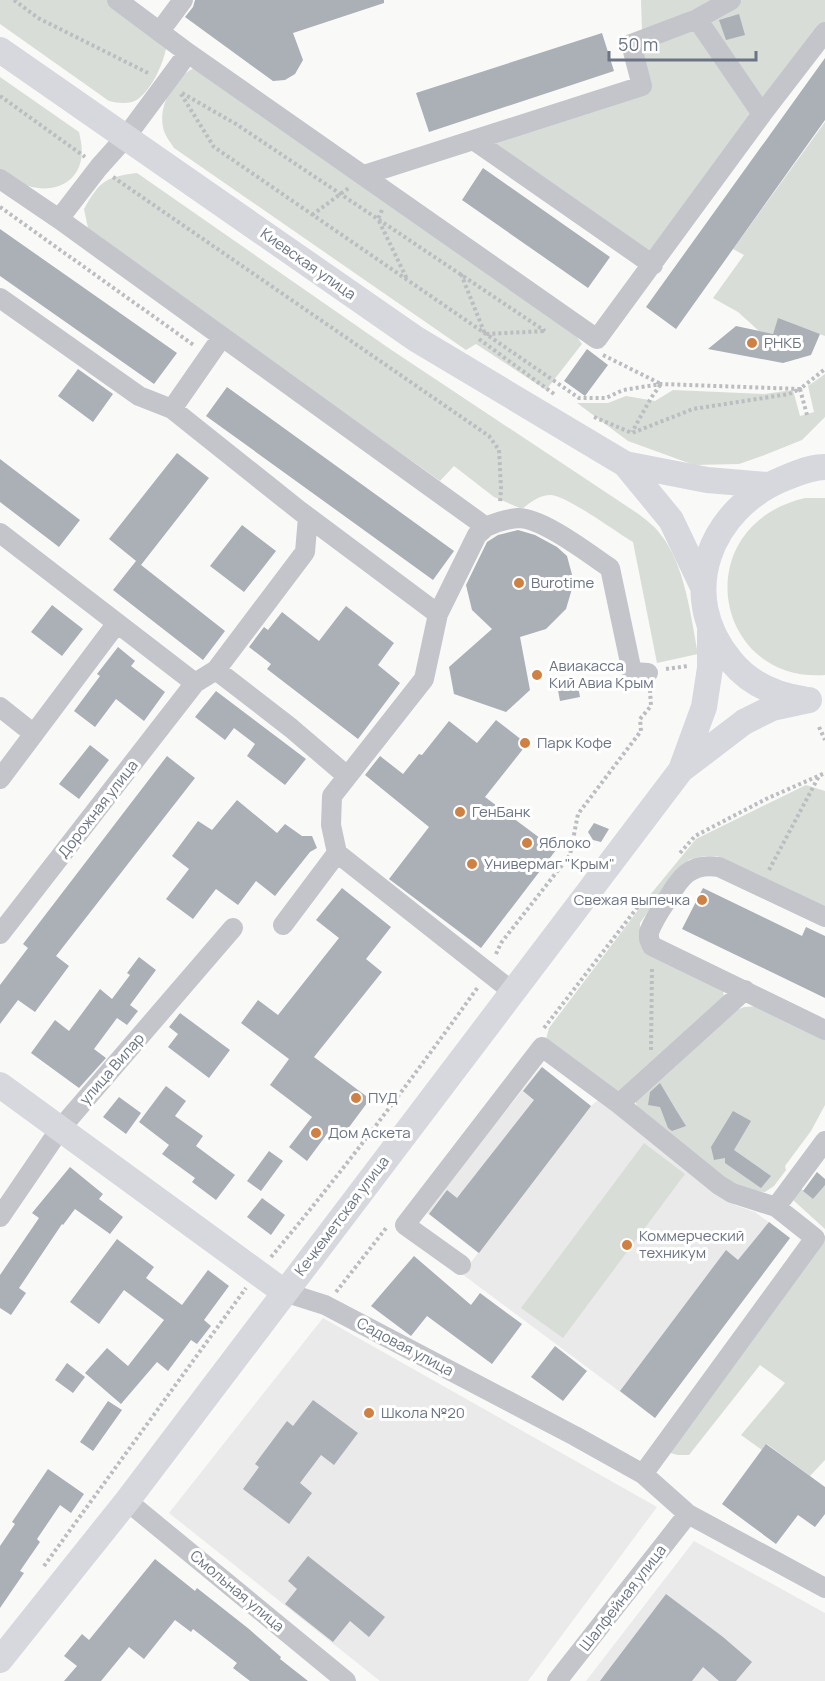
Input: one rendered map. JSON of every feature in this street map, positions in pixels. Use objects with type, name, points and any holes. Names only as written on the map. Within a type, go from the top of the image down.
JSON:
[{"type":"main road","name":"Киевская улица","points":[[0,50],[416,339],[625,464],[671,520],[704,588]]},
{"type":"main road","points":[[817,699],[777,693],[748,678],[725,654],[710,625],[705,607],[704,588],[707,559],[719,532],[737,509],[780,480],[814,461],[825,448]]},
{"type":"main road","name":"Киевская улица","points":[[625,464],[707,480],[780,480]]},
{"type":"main road","points":[[780,480],[816,467],[825,467]]},
{"type":"main road","name":"Кечкеметская улица","points":[[681,770],[704,707],[710,668],[710,625]]},
{"type":"main road","name":"Кечкеметская улица","points":[[0,1660],[128,1501],[681,770],[744,722],[772,708],[817,699]]},
{"type":"main road","name":"Садовая улица","points":[[0,1085],[284,1292]]},
{"type":"street","points":[[117,0],[188,53],[597,339],[825,32]]},
{"type":"street","points":[[160,31],[183,0]]},
{"type":"street","points":[[364,175],[642,86],[631,44],[697,19],[731,0]]},
{"type":"street","points":[[697,19],[762,114]]},
{"type":"street","points":[[59,219],[188,53]]},
{"type":"street","points":[[475,141],[652,265]]},
{"type":"street","points":[[0,179],[222,337],[492,524]]},
{"type":"street","points":[[0,298],[139,396],[171,409],[308,517],[438,614]]},
{"type":"street","points":[[171,409],[222,337]]},
{"type":"street","points":[[0,533],[195,683],[216,670],[305,552],[308,517]]},
{"type":"street","points":[[513,992],[337,854],[331,825],[332,796],[424,679],[438,614],[477,535],[492,524],[520,518],[548,528],[610,568],[632,672],[653,672]]},
{"type":"street","points":[[0,779],[117,623]]},
{"type":"street","points":[[216,670],[291,728],[347,776]]},
{"type":"street","name":"Дорожная улица","points":[[0,934],[195,683]]},
{"type":"street","points":[[0,707],[34,734]]},
{"type":"street","points":[[283,925],[337,854]]},
{"type":"street","points":[[825,917],[719,867],[708,865],[697,867],[679,879],[649,932],[652,946],[825,1030]]},
{"type":"street","name":"улица Вилар","points":[[0,1217],[60,1129],[233,928]]},
{"type":"street","points":[[619,1104],[745,990]]},
{"type":"street","points":[[461,1264],[405,1225],[542,1047],[619,1104],[725,1189],[745,1198],[776,1207],[815,1238],[643,1474]]},
{"type":"street","points":[[776,1207],[825,1141]]},
{"type":"street","name":"Садовая улица","points":[[284,1292],[325,1305],[643,1474],[688,1514],[825,1588]]},
{"type":"street","name":"Смольная улица","points":[[128,1501],[346,1681]]},
{"type":"street","name":"Шалфейная улица","points":[[557,1681],[688,1514]]},
{"type":"path","points":[[14,0],[39,18],[166,81]]},
{"type":"path","points":[[545,331],[236,124],[180,92],[214,147],[579,398],[606,398],[623,390],[661,384],[800,389]]},
{"type":"path","points":[[0,96],[489,436],[499,450],[501,488],[492,524]]},
{"type":"path","points":[[312,215],[364,175]]},
{"type":"path","points":[[388,192],[378,219],[408,280]]},
{"type":"path","points":[[460,273],[485,333]]},
{"type":"path","points":[[485,333],[552,331]]},
{"type":"path","points":[[479,339],[561,399]]},
{"type":"path","points":[[597,339],[602,355],[661,384]]},
{"type":"path","points":[[588,415],[632,433],[693,409],[789,394],[800,389],[825,369]]},
{"type":"path","points":[[632,433],[661,384]]},
{"type":"path","points":[[800,389],[807,415]]},
{"type":"path","points":[[653,672],[689,666]]},
{"type":"path","points":[[819,727],[825,740]]},
{"type":"path","points":[[760,887],[819,776]]},
{"type":"path","points":[[651,1076],[652,946]]},
{"type":"path","points":[[325,1305],[395,1218],[405,1225]]},
{"type":"path","points":[[42,1569],[257,1272]]},
{"type":"shaded area","points":[[0,0],[107,0],[167,44],[153,82],[135,101],[120,103],[109,101],[0,24]]},
{"type":"shaded area","points":[[641,0],[718,0],[642,31]]},
{"type":"shaded area","points":[[742,0],[825,0],[825,27],[764,106],[702,22]]},
{"type":"shaded area","points":[[694,25],[756,116],[651,255],[483,142],[650,87],[638,47]]},
{"type":"shaded area","points":[[199,66],[570,327],[582,344],[546,390],[476,344],[466,350],[174,148],[167,138],[162,121],[165,101],[176,83]]},
{"type":"shaded area","points":[[0,77],[79,132],[81,160],[78,170],[65,183],[39,188],[20,183],[0,171]]},
{"type":"shaded area","points":[[825,122],[825,336],[778,319],[773,334],[759,331],[738,312],[713,298],[744,255],[733,249]]},
{"type":"shaded area","points":[[137,173],[390,349],[650,523],[661,535],[676,561],[690,608],[698,654],[657,663],[633,542],[559,497],[543,496],[522,509],[494,497],[454,466],[440,481],[199,310],[88,228],[84,209],[99,186],[117,176]]},
{"type":"shaded area","points":[[825,374],[825,417],[802,440],[739,464],[694,465],[628,441],[577,403],[608,403],[626,396],[655,401],[673,390],[764,394],[793,390],[800,416],[814,412],[808,386]]},
{"type":"shaded area","points":[[805,498],[825,498],[825,675],[787,671],[758,655],[738,630],[728,600],[730,568],[742,539],[767,514]]},
{"type":"shaded area","points":[[806,785],[825,791],[825,907],[717,856],[703,856],[689,860],[677,871],[640,923],[640,936],[723,989],[724,997],[616,1097],[545,1043],[549,1028],[645,901],[696,839]]},
{"type":"shaded area","points":[[759,1006],[825,1034],[825,1105],[811,1131],[785,1166],[786,1170],[774,1186],[765,1192],[752,1191],[729,1182],[642,1113],[636,1104],[636,1096],[737,1010]]},
{"type":"shaded area","name":"Коммерческий техникум","points":[[541,1067],[591,1106],[598,1100],[735,1205],[755,1212],[790,1238],[655,1418],[462,1274],[478,1253],[425,1211]]},
{"type":"shaded area","points":[[644,1143],[685,1174],[563,1338],[521,1308]]},
{"type":"shaded area","points":[[825,1183],[825,1229],[792,1199],[799,1187],[813,1199]]},
{"type":"shaded area","points":[[825,1235],[825,1460],[810,1476],[767,1444],[762,1450],[741,1435],[785,1383],[760,1365],[689,1455],[666,1452]]},
{"type":"shaded area","name":"Школа №20","points":[[323,1318],[657,1507],[528,1681],[380,1681],[169,1513]]},
{"type":"shaded area","points":[[694,1541],[825,1613],[825,1681],[586,1681]]},
{"type":"building","points":[[195,0],[384,0],[384,3],[293,33],[303,60],[295,74],[285,80],[273,81],[185,17],[193,7]]},
{"type":"building","points":[[739,14],[745,35],[726,40],[719,20]]},
{"type":"building","points":[[602,33],[614,71],[429,132],[416,93]]},
{"type":"building","points":[[825,58],[825,120],[676,329],[646,307]]},
{"type":"building","points":[[483,168],[610,257],[588,288],[462,200]]},
{"type":"building","points":[[0,229],[177,353],[154,384],[0,276]]},
{"type":"building","points":[[778,318],[820,334],[811,355],[783,363],[708,349],[736,326],[773,334]]},
{"type":"building","points":[[587,349],[608,365],[585,396],[564,381]]},
{"type":"building","points":[[78,369],[113,394],[93,422],[58,396]]},
{"type":"building","points":[[227,387],[454,551],[433,580],[206,416]]},
{"type":"building","points":[[177,453],[209,478],[141,565],[109,539]]},
{"type":"building","points":[[0,459],[80,520],[59,547],[0,502]]},
{"type":"building","points":[[242,525],[276,551],[244,592],[210,566]]},
{"type":"building","name":"Burotime","points":[[518,530],[535,535],[557,547],[567,556],[574,582],[566,609],[546,629],[520,637],[530,690],[506,712],[454,694],[449,667],[492,629],[472,610],[466,585],[487,542],[498,535]]},
{"type":"building","points":[[136,561],[225,631],[203,660],[113,590]]},
{"type":"building","points":[[52,605],[83,629],[62,656],[31,632]]},
{"type":"building","points":[[346,606],[394,643],[378,665],[400,683],[358,739],[267,669],[271,664],[249,647],[264,627],[268,630],[282,612],[319,641]]},
{"type":"building","points":[[118,647],[135,661],[131,666],[165,692],[144,721],[116,699],[95,727],[74,711],[100,676],[97,674]]},
{"type":"building","points":[[577,681],[580,697],[560,701],[557,685]]},
{"type":"building","points":[[216,691],[306,759],[285,785],[247,756],[255,744],[234,728],[225,740],[195,717]]},
{"type":"building","name":"Универмаг \"Крым\"","points":[[496,720],[527,744],[485,797],[556,850],[481,948],[389,879],[429,827],[365,775],[380,756],[403,774],[419,754],[422,755],[449,721],[477,743]]},
{"type":"building","points":[[90,745],[109,760],[79,799],[59,784]]},
{"type":"building","points":[[167,756],[195,778],[56,956],[69,966],[35,1012],[18,1000],[0,1024],[0,985],[28,948],[23,944]]},
{"type":"building","points":[[237,800],[277,833],[285,824],[302,836],[312,836],[317,848],[310,852],[275,896],[256,881],[238,905],[216,889],[193,919],[166,899],[189,869],[172,856],[198,821],[212,830]]},
{"type":"building","points":[[594,823],[609,829],[601,842],[593,840],[588,832]]},
{"type":"building","points":[[342,888],[391,927],[366,959],[382,972],[314,1057],[370,1099],[341,1138],[330,1130],[307,1161],[289,1147],[312,1117],[270,1085],[289,1059],[241,1023],[258,1000],[278,1015],[339,938],[316,920]]},
{"type":"building","points":[[703,888],[802,936],[806,927],[825,936],[825,998],[682,929]]},
{"type":"building","points":[[139,957],[156,970],[130,1005],[138,1011],[127,1025],[117,1018],[94,1049],[106,1058],[79,1088],[31,1053],[55,1020],[69,1031],[100,989],[112,999],[130,975],[127,973]]},
{"type":"building","points":[[180,1013],[230,1050],[209,1078],[168,1047],[178,1034],[169,1027]]},
{"type":"building","points":[[542,1067],[591,1106],[479,1253],[429,1214],[447,1190],[457,1198],[534,1100],[523,1091]]},
{"type":"building","points":[[660,1083],[686,1126],[672,1131],[668,1128],[660,1107],[648,1105],[650,1092]]},
{"type":"building","points":[[166,1086],[186,1101],[175,1116],[203,1136],[196,1146],[235,1175],[216,1200],[192,1182],[195,1178],[162,1154],[169,1145],[139,1122]]},
{"type":"building","points":[[119,1097],[141,1113],[126,1134],[103,1117]]},
{"type":"building","points":[[733,1111],[751,1121],[734,1150],[771,1176],[761,1188],[725,1163],[725,1158],[714,1160],[711,1147]]},
{"type":"building","points":[[269,1151],[283,1161],[261,1191],[247,1181]]},
{"type":"building","points":[[70,1167],[103,1194],[99,1199],[123,1217],[110,1234],[75,1209],[62,1224],[19,1288],[26,1293],[11,1315],[0,1308],[0,1275],[39,1218],[32,1213]]},
{"type":"building","points":[[817,1172],[825,1179],[825,1185],[813,1199],[803,1191]]},
{"type":"building","points":[[262,1198],[285,1215],[271,1235],[247,1217]]},
{"type":"building","points":[[769,1222],[790,1238],[655,1418],[620,1391],[726,1250],[738,1260]]},
{"type":"building","points":[[117,1239],[154,1267],[146,1278],[182,1305],[208,1270],[229,1286],[204,1320],[211,1326],[197,1344],[191,1340],[168,1371],[157,1362],[121,1404],[85,1373],[107,1348],[128,1366],[164,1320],[124,1290],[99,1324],[70,1302]]},
{"type":"building","points":[[414,1256],[471,1305],[480,1293],[522,1324],[492,1364],[427,1316],[411,1336],[371,1306]]},
{"type":"building","points":[[555,1346],[587,1371],[563,1401],[531,1377]]},
{"type":"building","points":[[67,1363],[85,1377],[73,1393],[55,1380]]},
{"type":"building","points":[[313,1400],[358,1433],[334,1465],[321,1455],[300,1483],[312,1493],[289,1524],[243,1489],[259,1467],[255,1464],[287,1421],[293,1426]]},
{"type":"building","points":[[108,1401],[122,1410],[93,1451],[80,1442]]},
{"type":"building","points":[[766,1444],[825,1487],[825,1514],[815,1527],[798,1515],[776,1544],[722,1504]]},
{"type":"building","points":[[48,1469],[84,1494],[71,1513],[60,1505],[37,1539],[40,1542],[20,1571],[24,1573],[0,1608],[0,1546],[15,1524],[12,1522]]},
{"type":"building","points":[[308,1556],[385,1617],[369,1637],[350,1621],[333,1642],[285,1604],[297,1589],[288,1581]]},
{"type":"building","points":[[155,1559],[195,1591],[197,1588],[249,1629],[281,1657],[280,1659],[308,1681],[250,1681],[233,1668],[237,1663],[193,1629],[191,1632],[175,1620],[144,1659],[129,1647],[101,1681],[64,1681],[77,1666],[64,1656],[82,1634],[89,1640]]},
{"type":"building","points":[[666,1594],[752,1662],[736,1681],[719,1681],[703,1667],[692,1681],[600,1681]]},
{"type":"place","name":"РНКБ","points":[[752,343]]},
{"type":"place","name":"Burotime","points":[[519,583]]},
{"type":"place","name":"Авиакасса Кий Авиа Крым","points":[[537,675]]},
{"type":"place","name":"Парк Кофе","points":[[525,743]]},
{"type":"place","name":"ГенБанк","points":[[460,812]]},
{"type":"place","name":"Яблоко","points":[[527,843]]},
{"type":"place","name":"Универмаг \"Крым\"","points":[[472,864]]},
{"type":"place","name":"Свежая выпечка","points":[[702,900]]},
{"type":"place","name":"ПУД","points":[[356,1098]]},
{"type":"place","name":"Дом Аскета","points":[[316,1133]]},
{"type":"place","name":"Коммерческий техникум","points":[[627,1245]]},
{"type":"place","name":"Школа №20","points":[[369,1413]]}]
